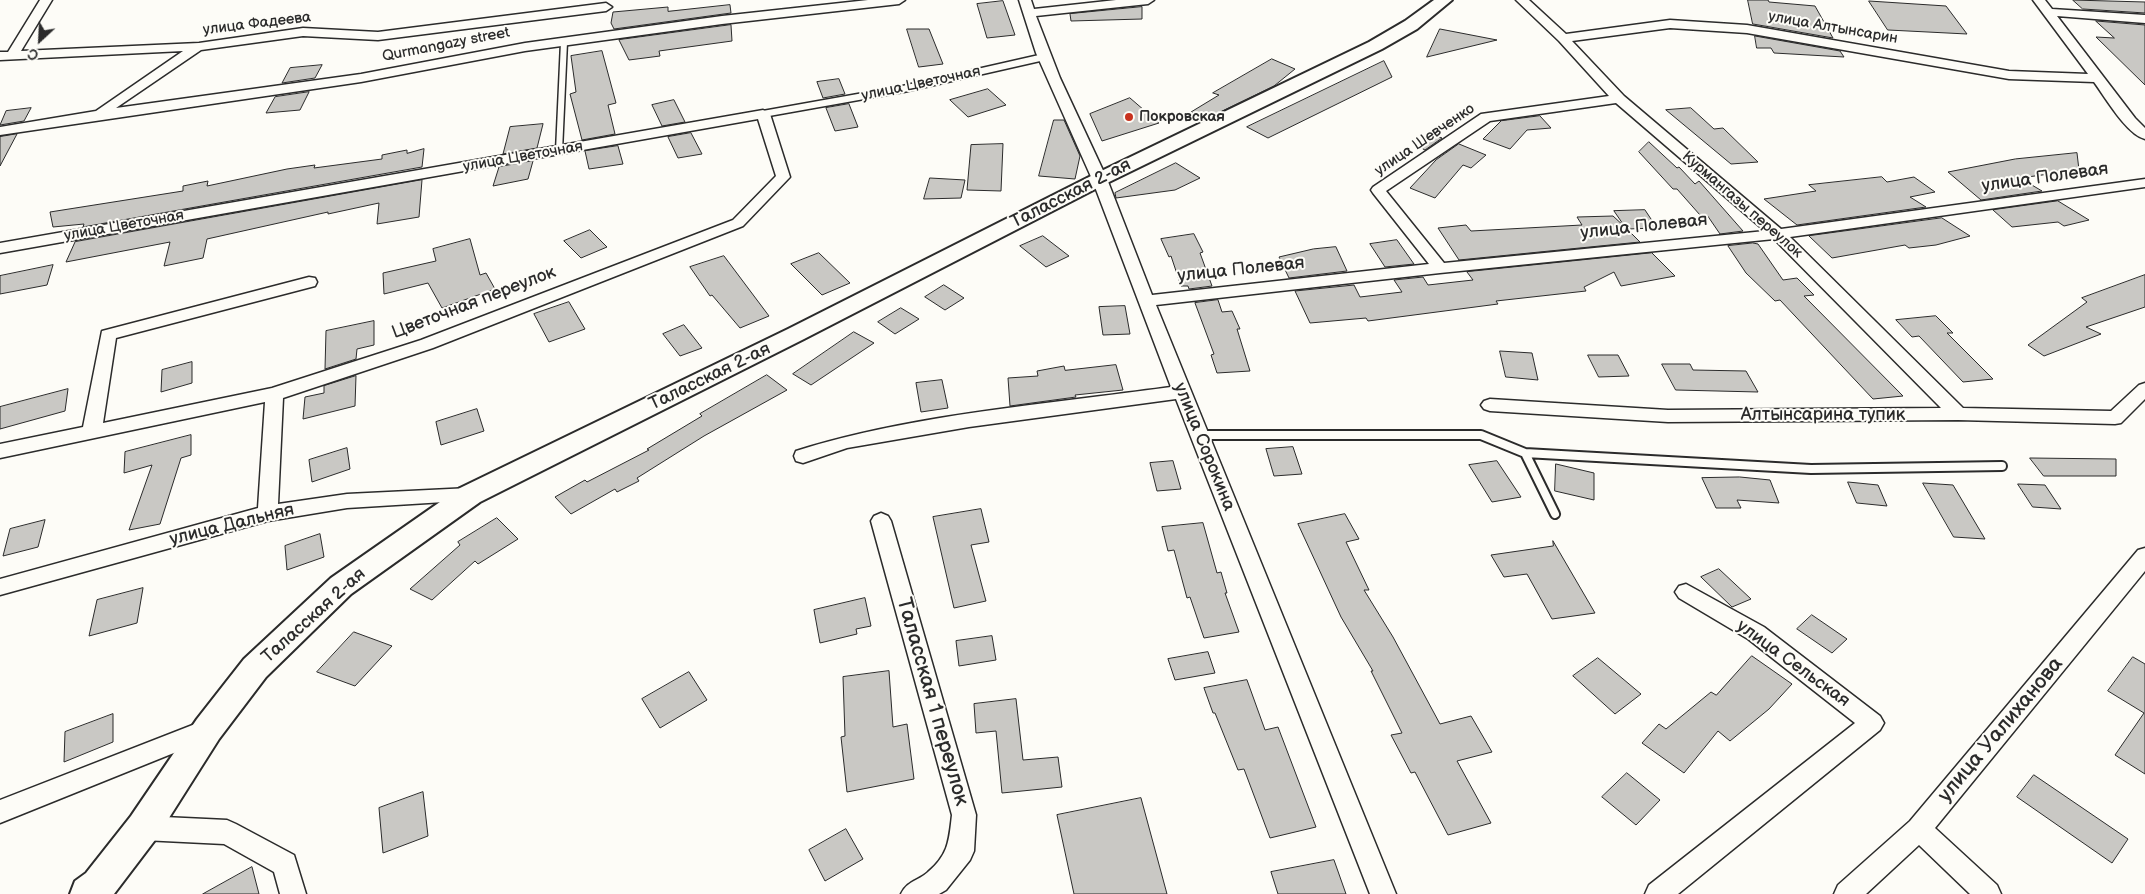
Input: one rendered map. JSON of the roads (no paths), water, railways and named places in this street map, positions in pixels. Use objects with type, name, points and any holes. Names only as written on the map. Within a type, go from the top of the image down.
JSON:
[{"type":"street","points":[[14,54],[46,0]]},
{"type":"street","name":"Qurmangazy street","points":[[0,131],[98,115],[361,78],[564,42],[899,0]]},
{"type":"street","points":[[1027,6],[1148,0]]},
{"type":"street","name":"Таласская 2-ая","points":[[88,894],[99,885],[143,828],[208,729],[255,668],[341,586],[470,495],[805,330],[1100,179],[1350,57],[1379,45],[1407,29],[1444,0]]},
{"type":"street","name":"Курмангазы переулок","points":[[1522,0],[1563,38],[1618,99],[1778,234],[1958,414]]},
{"type":"street","points":[[2039,0],[2130,121],[2145,135]]},
{"type":"street","name":"улица Сорокина","points":[[1027,6],[1044,58],[1100,179],[1182,392],[1383,894]]},
{"type":"street","name":"улица Фадеева","points":[[0,56],[199,47],[302,32],[378,36],[606,7]]},
{"type":"street","points":[[2049,12],[2145,19]]},
{"type":"street","name":"улица Алтынсарин","points":[[1563,38],[1670,24],[1747,29],[2009,75],[2098,78]]},
{"type":"street","points":[[98,115],[199,47]]},
{"type":"street","name":"улица Шевченко","points":[[1440,268],[1378,190],[1486,117],[1618,99]]},
{"type":"street","name":"улица Цветочная","points":[[0,248],[763,114]]},
{"type":"street","name":"Цветочная переулок","points":[[0,451],[274,394],[427,344],[682,243],[738,223],[783,177],[763,114]]},
{"type":"street","name":"улица Полевая","points":[[1146,301],[1440,268],[1778,234],[2145,183]]},
{"type":"street","points":[[92,431],[108,335],[309,282]]},
{"type":"street","name":"Алтынсарина тупик","points":[[1490,405],[1668,416],[1958,414],[2115,418],[2145,389]]},
{"type":"street","points":[[803,456],[846,442],[969,421],[1182,392]]},
{"type":"street","points":[[268,513],[274,394]]},
{"type":"street","name":"улица Дальняя","points":[[0,587],[268,513],[347,501],[470,495]]},
{"type":"street","name":"Таласская 1 переулок","points":[[881,522],[964,815],[961,851],[937,881],[914,894]]},
{"type":"street","name":"улица Уалиханова","points":[[1847,894],[1919,829],[2145,556]]},
{"type":"street","name":"улица Сельская","points":[[1658,894],[1872,723],[1756,633],[1686,592]]},
{"type":"street","points":[[0,812],[208,729]]},
{"type":"street","points":[[143,828],[227,832],[285,864],[293,894]]},
{"type":"street","points":[[1919,829],[1988,894]]},
{"type":"lane","points":[[559,151],[564,42]]},
{"type":"lane","name":"улица Цветочная","points":[[763,114],[903,89],[1044,58]]},
{"type":"lane","points":[[1200,435],[1481,435],[1525,453],[1811,470],[2002,466]]},
{"type":"lane","points":[[1525,453],[1555,514]]},
{"type":"place","name":"Покровская","points":[[1129,117]]}]
